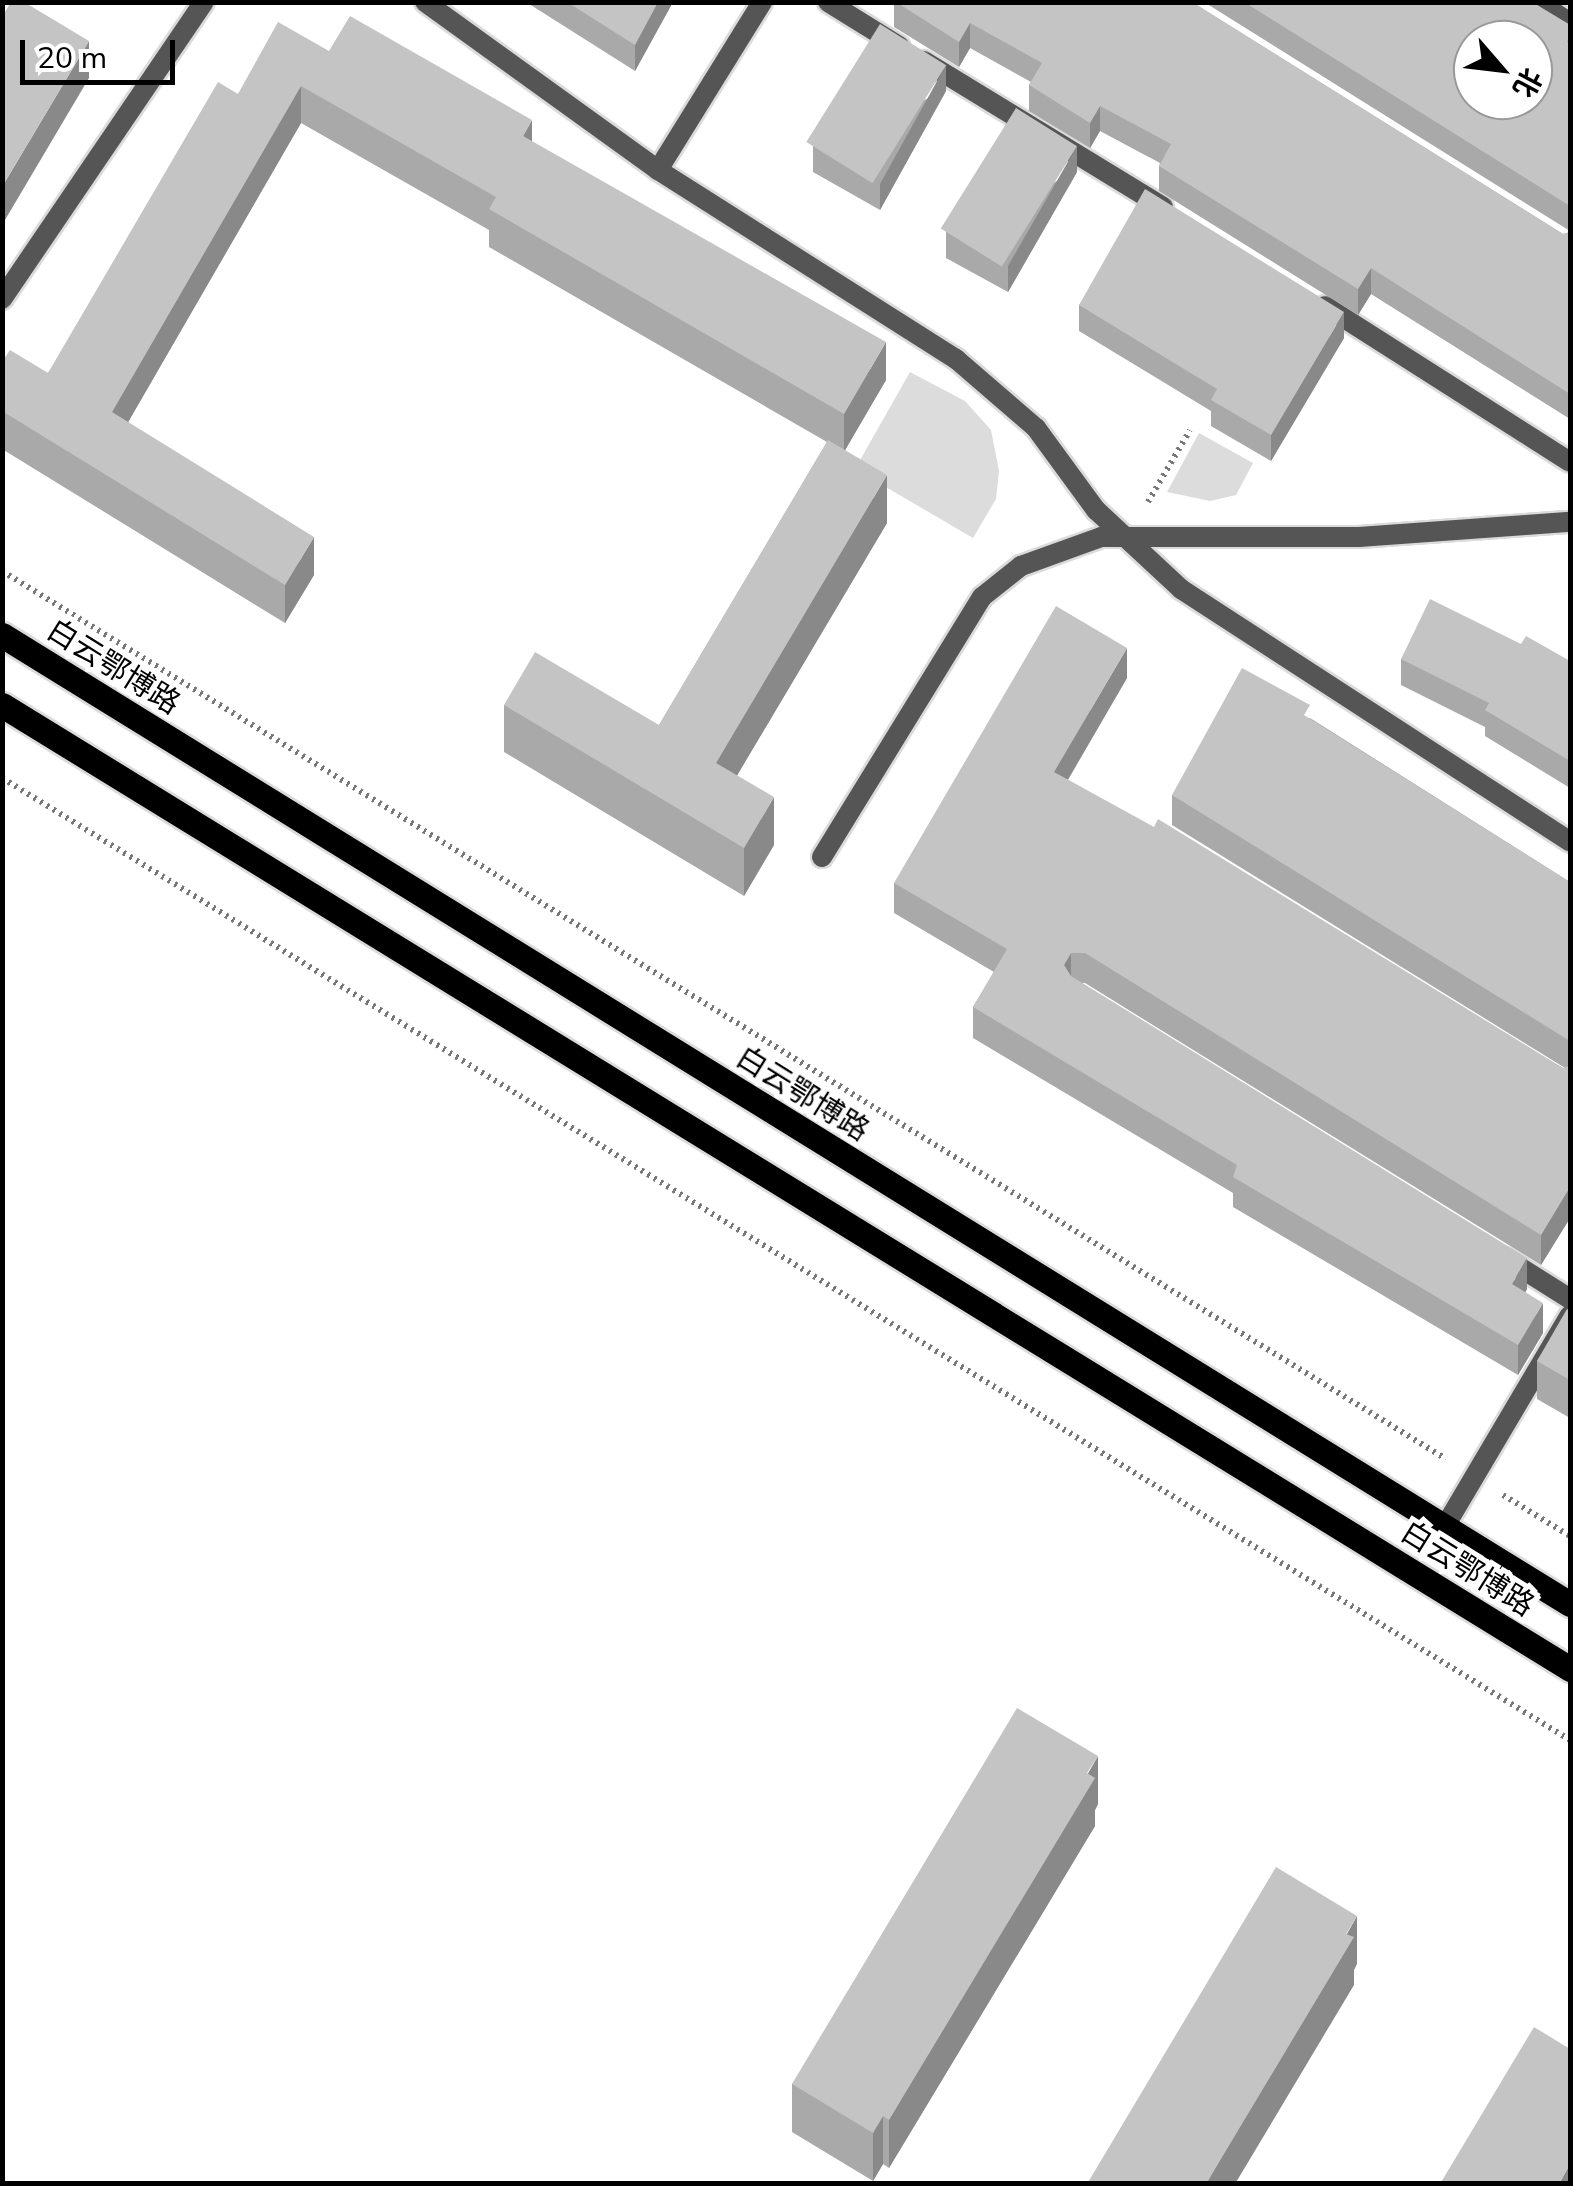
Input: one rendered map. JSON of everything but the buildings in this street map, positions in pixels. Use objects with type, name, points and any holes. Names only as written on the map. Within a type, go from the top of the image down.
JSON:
[{"type":"main road","name":"白云鄂博路","points":[[2,635],[1570,1604]]},
{"type":"main road","name":"白云鄂博路","points":[[2,705],[1570,1669]]},
{"type":"street","points":[[425,2],[658,170],[998,390],[1123,536],[1237,630],[1570,842]]},
{"type":"street","points":[[658,170],[762,2]]},
{"type":"street","points":[[828,2],[1184,220]]},
{"type":"street","points":[[1538,2],[1570,22]]},
{"type":"street","points":[[2,300],[203,3]]},
{"type":"street","points":[[1304,293],[1570,462]]},
{"type":"street","points":[[822,857],[982,596],[1021,566],[1101,537],[1358,537],[1570,522]]},
{"type":"street","points":[[1486,1246],[1570,1299]]},
{"type":"street","points":[[1444,1528],[1570,1315]]},
{"type":"path","points":[[1123,536],[1190,430]]},
{"type":"path","points":[[2,571],[1570,1536]]},
{"type":"path","points":[[2,778],[1570,1740]]},
{"type":"shaded area","points":[[910,372],[965,401],[991,430],[999,471],[996,499],[973,538],[855,469]]},
{"type":"shaded area","points":[[1199,433],[1253,463],[1236,495],[1210,501],[1167,492]]}]
